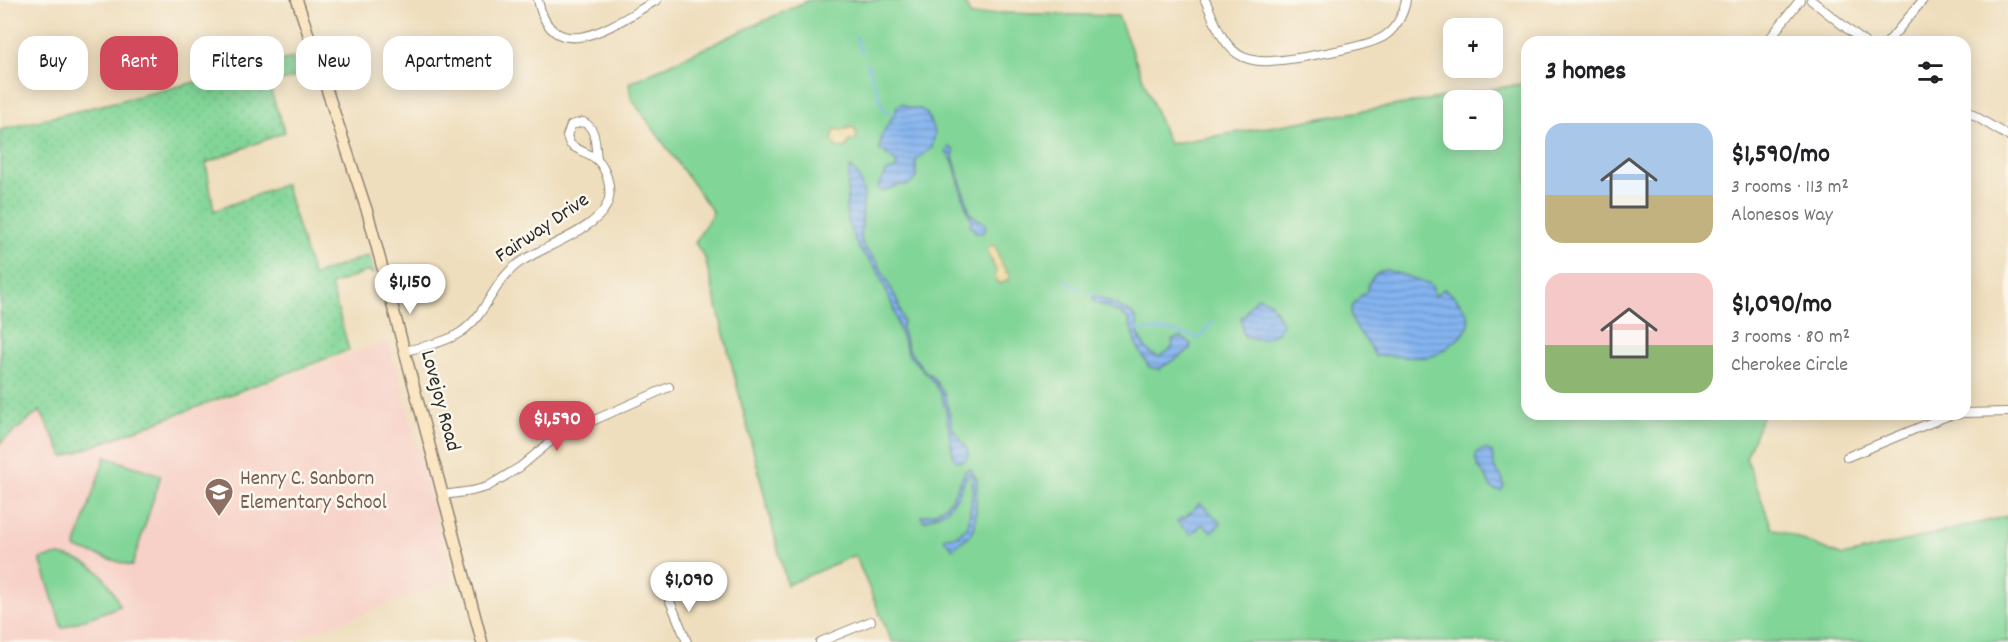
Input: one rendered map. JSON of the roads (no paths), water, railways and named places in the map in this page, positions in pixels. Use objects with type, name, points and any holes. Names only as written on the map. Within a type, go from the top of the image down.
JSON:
[{"type":"main road","name":"Lovejoy Road","points":[[297,0],[368,214],[482,642]]},
{"type":"street","points":[[538,0],[545,21],[552,30],[561,35],[576,38],[596,33],[657,0]]},
{"type":"street","points":[[1205,0],[1227,44],[1243,57],[1261,61],[1341,49],[1379,40],[1387,35],[1400,19],[1406,0]]},
{"type":"street","points":[[1772,36],[1800,0]]},
{"type":"street","points":[[1811,0],[1856,36]]},
{"type":"street","points":[[1893,36],[1923,0]]},
{"type":"street","points":[[1971,114],[2008,136]]},
{"type":"street","name":"Fairway Drive","points":[[405,351],[440,342],[462,332],[475,320],[498,284],[514,267],[599,217],[607,207],[610,188],[597,159],[593,129],[583,122],[574,123],[567,133],[568,142],[574,148],[597,159]]},
{"type":"street","points":[[443,495],[487,487],[520,467],[556,437],[669,387]]},
{"type":"street","points":[[1971,413],[2008,412]]},
{"type":"street","points":[[1846,457],[1937,420]]},
{"type":"street","points":[[667,594],[687,642]]},
{"type":"street","points":[[820,642],[871,621]]},
{"type":"water","points":[[902,104],[910,108],[921,109],[927,114],[935,133],[932,148],[916,160],[916,178],[908,185],[882,191],[878,186],[887,171],[896,169],[897,164],[885,155],[887,151],[880,151],[881,136],[896,112],[897,106]]},
{"type":"water","points":[[949,147],[954,150],[953,157],[970,213],[985,224],[986,229],[983,233],[976,233],[970,225],[972,219],[964,202],[954,164],[946,151]]},
{"type":"water","points":[[851,167],[859,177],[864,193],[861,237],[863,246],[878,263],[897,300],[908,349],[923,369],[933,377],[945,395],[953,429],[967,448],[969,455],[964,461],[957,461],[953,457],[941,394],[909,355],[877,269],[860,250],[849,227],[846,210]]},
{"type":"water","points":[[1387,270],[1430,284],[1434,296],[1444,289],[1458,300],[1468,316],[1468,327],[1464,333],[1433,356],[1375,356],[1353,323],[1352,308],[1367,291],[1373,277]]},
{"type":"water","points":[[1094,295],[1136,318],[1141,340],[1154,355],[1158,357],[1169,351],[1173,346],[1172,340],[1181,337],[1191,344],[1190,350],[1159,369],[1149,367],[1135,342],[1129,320],[1122,314],[1093,301]]},
{"type":"water","points":[[1258,297],[1270,302],[1283,324],[1271,336],[1260,339],[1243,335],[1241,317],[1246,315],[1247,310]]},
{"type":"water","points":[[1485,449],[1492,452],[1495,470],[1502,477],[1504,486],[1502,490],[1495,490],[1491,487],[1479,468],[1477,452]]},
{"type":"water","points":[[971,469],[977,480],[975,527],[972,533],[953,549],[944,539],[956,536],[968,526],[973,488],[971,474],[968,474],[957,497],[946,511],[924,521],[921,516],[938,511],[950,501],[965,471]]},
{"type":"water","points":[[1200,503],[1221,523],[1212,532],[1202,524],[1191,535],[1177,521],[1182,517],[1184,519]]},
{"type":"waterway","points":[[855,35],[862,53]]},
{"type":"waterway","points":[[867,63],[884,110],[897,114]]},
{"type":"waterway","points":[[1064,280],[1083,291]]},
{"type":"waterway","points":[[1090,292],[1095,296]]},
{"type":"waterway","points":[[1136,328],[1138,330],[1166,330],[1200,338],[1213,321]]},
{"type":"place","name":"Henry C. Sanborn Elementary School","points":[[219,518]]}]
